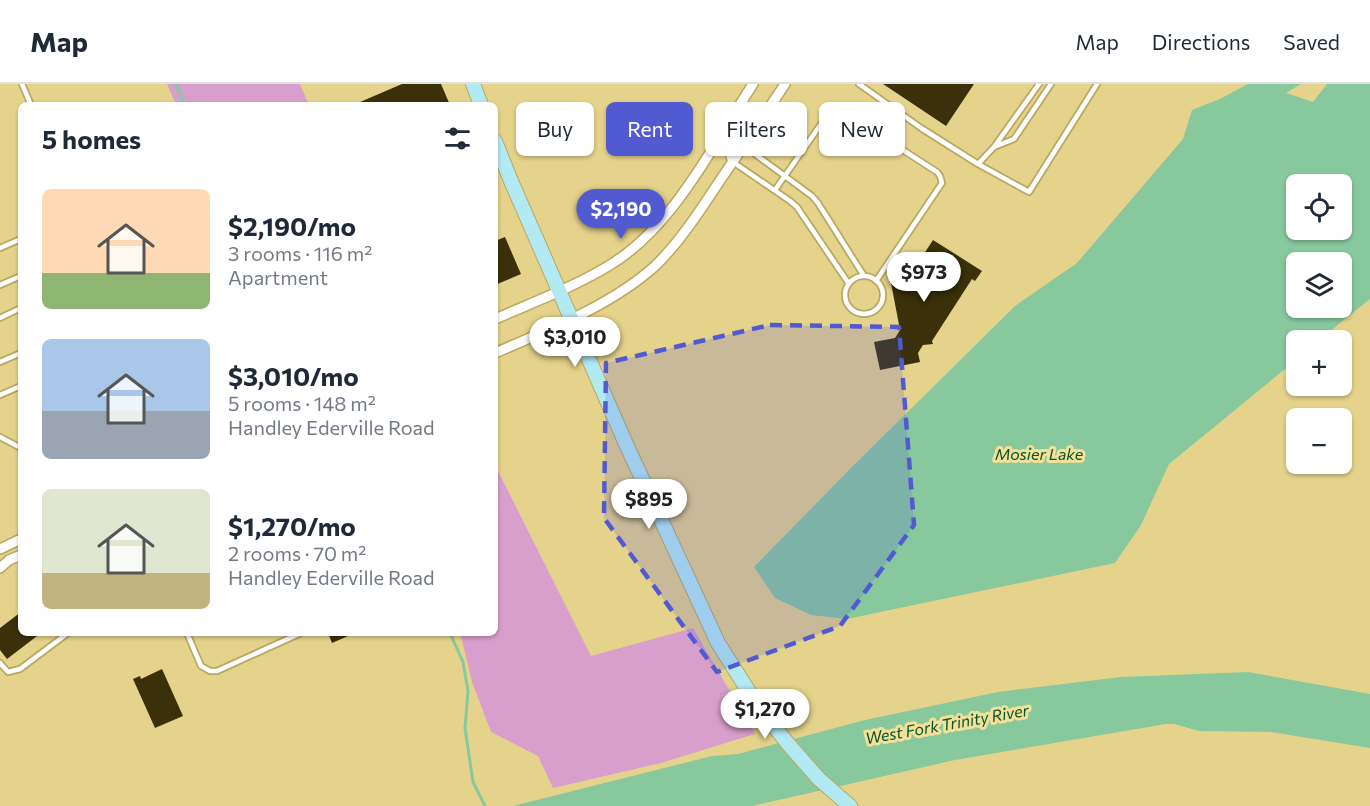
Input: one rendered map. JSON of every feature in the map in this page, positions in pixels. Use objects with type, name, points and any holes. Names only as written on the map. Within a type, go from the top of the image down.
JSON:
[{"type":"main road","points":[[473,84],[480,102]]},
{"type":"main road","points":[[498,148],[626,444],[718,643],[758,706],[789,745],[819,779],[850,806]]},
{"type":"street","points":[[742,102],[753,84]]},
{"type":"street","points":[[772,102],[784,84]]},
{"type":"street","points":[[498,318],[559,292],[611,264],[640,242],[662,220],[708,156]]},
{"type":"street","points":[[731,156],[733,162]]},
{"type":"street","points":[[498,352],[613,297],[655,266],[692,222],[737,156]]},
{"type":"street","points":[[0,549],[18,540]]},
{"type":"street","points":[[0,568],[18,556]]},
{"type":"lane","points":[[22,84],[30,102]]},
{"type":"lane","points":[[859,84],[921,128],[978,164],[1029,192],[1097,84]]},
{"type":"lane","points":[[994,147],[1014,139],[1051,84]]},
{"type":"lane","points":[[978,164],[994,147],[1038,85]]},
{"type":"lane","points":[[775,190],[830,111],[834,109],[839,109],[937,172],[942,183],[876,281]]},
{"type":"lane","points":[[759,156],[812,196],[864,276]]},
{"type":"lane","points":[[733,162],[797,207],[849,284]]},
{"type":"lane","points":[[0,248],[18,239]]},
{"type":"lane","points":[[864,276],[876,281],[881,286],[883,294],[878,308],[866,314],[855,311],[846,298],[849,284],[856,278],[864,276]]},
{"type":"lane","points":[[0,285],[18,277]]},
{"type":"lane","points":[[0,318],[18,309]]},
{"type":"lane","points":[[0,362],[18,354]]},
{"type":"lane","points":[[0,395],[18,387]]},
{"type":"lane","points":[[0,437],[18,446]]},
{"type":"lane","points":[[0,663],[8,672],[20,669],[64,636]]},
{"type":"lane","points":[[188,636],[201,666],[217,671],[294,636]]},
{"type":"highlighted area","points":[[770,325],[899,327],[914,525],[840,626],[717,672],[604,518],[606,363]]},
{"type":"shaded area","points":[[167,84],[300,84],[308,102],[175,102]]},
{"type":"shaded area","points":[[498,471],[591,656],[693,628],[755,734],[661,763],[553,788],[538,756],[491,732],[472,682],[460,636],[498,636]]},
{"type":"water","name":"Mosier Lake","points":[[1248,84],[1301,84],[1286,93],[1313,102],[1327,84],[1370,84],[1370,299],[1352,313],[1352,252],[1286,252],[1286,318],[1346,318],[1331,330],[1286,330],[1286,368],[1169,464],[1141,525],[1115,563],[847,619],[811,615],[775,598],[754,567],[1015,306],[1077,263],[1183,139],[1192,110],[1220,99]]},
{"type":"water","name":"West Fork Trinity River","points":[[1248,672],[1370,694],[1370,748],[1271,732],[1199,731],[1166,724],[955,760],[752,806],[513,806],[712,756],[738,754],[865,720],[998,692],[1121,677]]},
{"type":"building","points":[[402,84],[441,84],[449,102],[360,102]]},
{"type":"building","points":[[883,84],[974,84],[946,126]]},
{"type":"building","points":[[505,237],[521,274],[498,284],[498,240]]},
{"type":"building","points":[[933,240],[982,271],[975,281],[972,279],[932,341],[933,344],[923,345],[918,353],[920,362],[880,370],[874,342],[895,338],[900,330],[891,283],[906,259],[928,273],[932,267],[920,260]]},
{"type":"building","points":[[18,614],[18,636],[37,636],[7,659],[0,650],[0,628]]},
{"type":"building","points":[[329,636],[348,636],[332,643]]},
{"type":"building","points":[[162,669],[183,716],[155,728],[133,679],[140,676],[141,679]]},
{"type":"waterway","points":[[176,84],[184,102]]},
{"type":"waterway","points":[[451,636],[463,662],[468,691],[465,728],[473,782],[485,806]]}]
